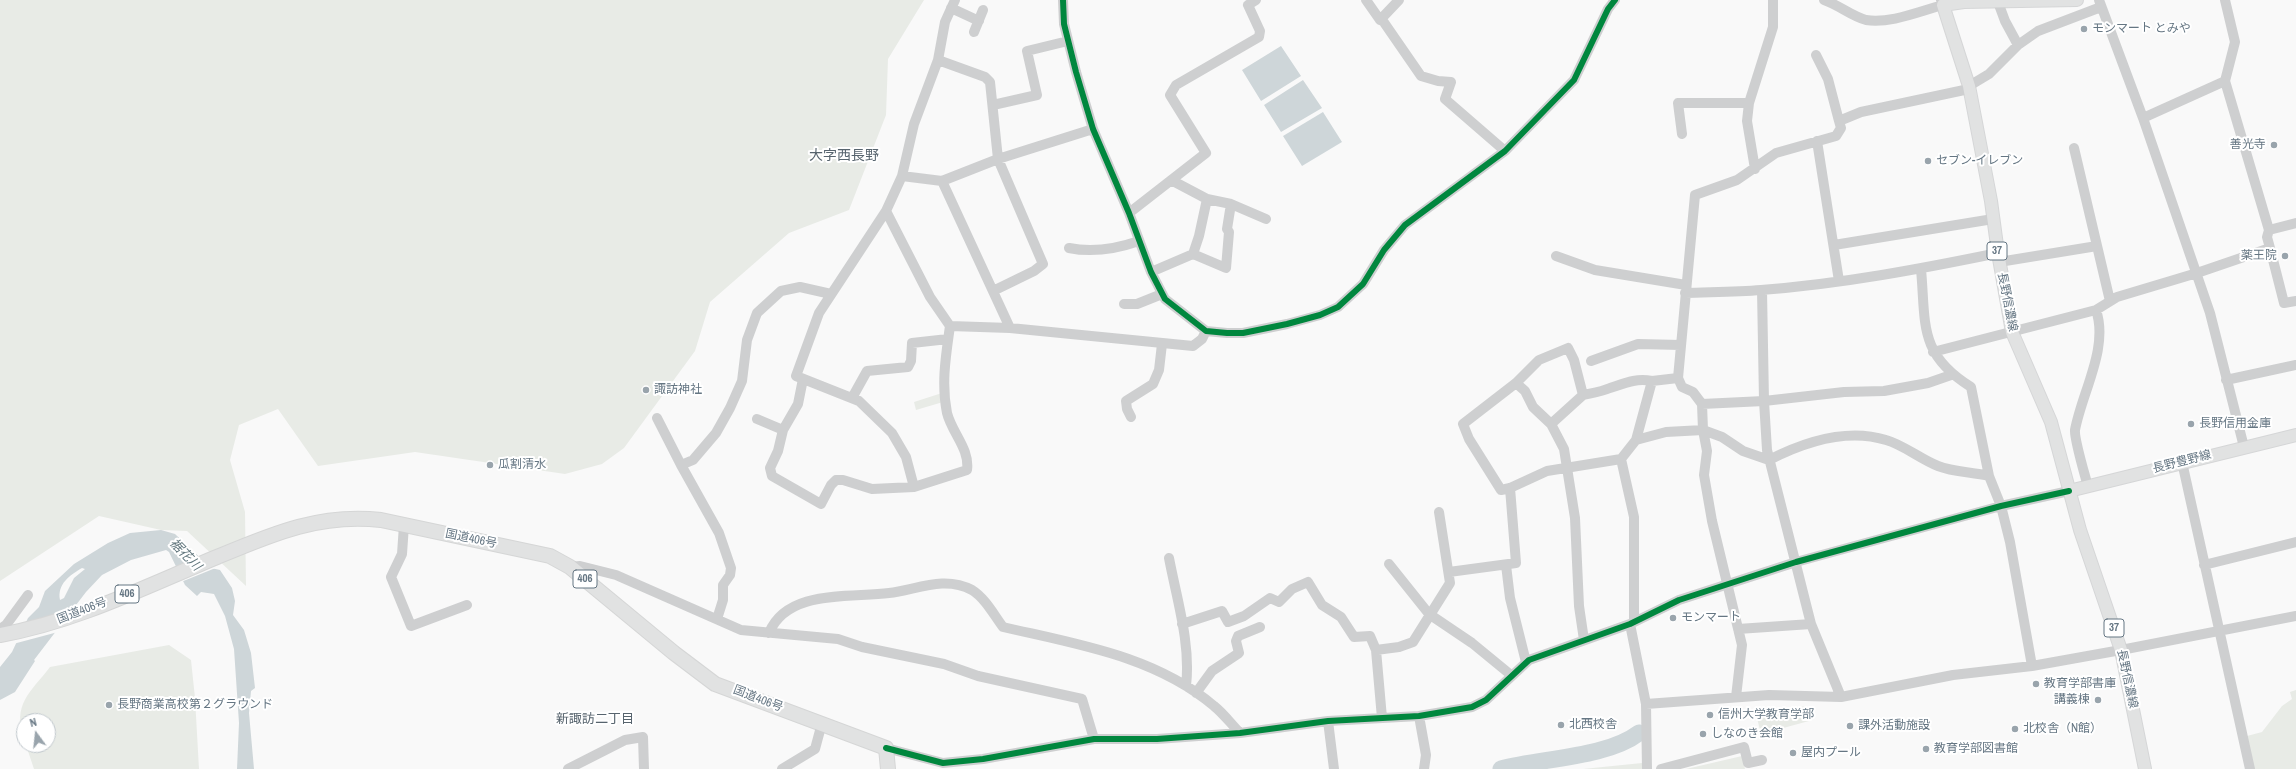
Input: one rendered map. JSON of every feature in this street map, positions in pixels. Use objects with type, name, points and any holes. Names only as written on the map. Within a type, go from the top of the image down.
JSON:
[{"type":"highway","name":"国道406号","points":[[0,635],[44,625],[79,614],[277,532],[331,520],[356,517],[404,525],[550,556],[570,567],[674,653],[715,684],[886,748]]},
{"type":"highway","points":[[886,748],[888,769]]},
{"type":"main road","points":[[1942,2],[2078,0]]},
{"type":"main road","name":"長野信濃線","points":[[1942,2],[1969,88],[2012,332],[2051,422],[2069,491],[2121,650],[2145,769]]},
{"type":"main road","name":"長野豊野線","points":[[2069,491],[2296,435]]},
{"type":"street","points":[[1063,0],[1064,24],[1076,72],[1093,129],[1130,213],[1151,272],[1164,299],[1206,331],[1243,333],[1305,320],[1338,307],[1363,284],[1384,250],[1405,225],[1506,151],[1574,80],[1608,9],[1615,0]]},
{"type":"street","points":[[1366,0],[1380,20],[1383,21],[1421,76],[1438,81],[1451,82],[1445,100],[1506,151]]},
{"type":"street","points":[[1380,20],[1399,0]]},
{"type":"street","points":[[1755,169],[1747,121],[1749,103],[1773,27],[1773,0]]},
{"type":"street","points":[[1824,0],[1836,4],[1854,15],[1867,20],[1891,19],[1942,2]]},
{"type":"street","points":[[2225,0],[2235,42],[2225,81],[2269,230],[2267,236],[2284,303],[2296,301]]},
{"type":"street","points":[[1130,213],[1206,153],[1170,95],[1176,85],[1259,37],[1260,31],[1250,2]]},
{"type":"street","points":[[1998,2],[2005,21],[2018,45]]},
{"type":"street","points":[[886,210],[930,297],[950,326],[943,380],[947,414],[969,459],[967,470],[914,486],[872,489],[843,480],[836,480],[831,485],[821,504],[772,476],[770,468],[778,451],[783,430],[798,404],[799,378],[819,312],[886,210],[902,176],[914,124],[938,60],[945,22],[953,4],[979,20]]},
{"type":"street","points":[[1839,121],[1861,112],[1969,88],[1989,74],[2018,45],[2038,31],[2100,4],[2197,273],[2210,313],[2244,447]]},
{"type":"street","points":[[974,32],[983,10]]},
{"type":"street","points":[[993,105],[1037,95],[1027,51],[1068,40]]},
{"type":"street","points":[[1736,697],[1742,645],[1712,521],[1704,475],[1708,451],[1703,430],[1702,404],[1693,392],[1682,387],[1678,378],[1695,195],[1737,180],[1776,154],[1836,136],[1841,128],[1828,79],[1816,55]]},
{"type":"street","points":[[938,60],[985,77],[990,82],[998,159],[1043,264],[1034,271],[993,291]]},
{"type":"street","points":[[2142,118],[2225,81]]},
{"type":"street","points":[[1682,134],[1678,103],[1749,103]]},
{"type":"street","points":[[902,176],[942,182],[998,159],[1093,129]]},
{"type":"street","points":[[1817,141],[1839,281]]},
{"type":"street","points":[[2074,148],[2110,301]]},
{"type":"street","points":[[1171,180],[1207,199],[1231,204],[1266,219]]},
{"type":"street","points":[[942,182],[1010,328]]},
{"type":"street","points":[[1193,254],[1199,236],[1207,199]]},
{"type":"street","points":[[1151,272],[1193,254],[1226,268],[1229,232],[1227,230],[1231,204]]},
{"type":"street","points":[[1834,245],[1993,219]]},
{"type":"street","points":[[2269,230],[2296,223]]},
{"type":"street","points":[[1070,248],[1083,251],[1103,250],[1119,248],[1139,241]]},
{"type":"street","points":[[1556,256],[1595,270],[1686,289],[1762,290],[1839,281],[1998,257],[2097,246]]},
{"type":"street","points":[[1933,352],[2096,310],[2105,307],[2110,301],[2270,248]]},
{"type":"street","points":[[1921,269],[1927,336],[1933,352],[1951,375],[1971,387],[1989,476],[2001,506],[2022,599],[2032,666]]},
{"type":"street","points":[[681,465],[693,460],[716,433],[730,408],[742,381],[748,340],[757,313],[781,291],[800,287],[831,294]]},
{"type":"street","points":[[1762,290],[1764,402],[1769,460],[1811,624],[1841,697]]},
{"type":"street","points":[[1124,304],[1137,304],[1162,294]]},
{"type":"street","points":[[2088,487],[2075,431],[2092,368],[2098,356],[2100,322],[2096,310]]},
{"type":"street","points":[[950,326],[1010,328],[1193,346],[1202,339],[1206,331]]},
{"type":"street","points":[[852,398],[867,370],[908,367],[911,361],[912,344],[948,339]]},
{"type":"street","points":[[1131,417],[1127,409],[1126,401],[1153,384],[1159,370],[1162,344]]},
{"type":"street","points":[[1591,361],[1638,344],[1681,345]]},
{"type":"street","points":[[1583,396],[1574,360],[1568,348],[1555,351],[1539,360],[1516,383],[1463,424],[1469,439],[1501,490],[1510,488],[1547,472],[1621,459],[1630,451],[1636,440],[1652,381]]},
{"type":"street","points":[[2226,380],[2296,365]]},
{"type":"street","points":[[1702,404],[1764,402],[1844,392],[1884,391],[1928,384],[1951,375]]},
{"type":"street","points":[[799,378],[859,401],[892,433],[906,457],[914,486]]},
{"type":"street","points":[[1550,424],[1583,396],[1610,388],[1623,382],[1644,379],[1652,381],[1678,378]]},
{"type":"street","points":[[1516,383],[1525,390],[1533,407],[1550,424],[1564,449],[1569,467],[1575,518],[1579,606],[1584,640]]},
{"type":"street","points":[[657,418],[719,533],[731,568],[730,575],[723,585],[723,600],[717,619]]},
{"type":"street","points":[[757,419],[783,430]]},
{"type":"street","points":[[1636,440],[1666,432],[1703,430],[1722,437],[1743,451],[1769,460],[1796,446],[1814,441],[1845,436],[1869,436],[1887,440],[1938,466],[1989,476]]},
{"type":"street","points":[[1621,459],[1634,517],[1632,623],[1646,704],[1648,769]]},
{"type":"street","points":[[2182,462],[2250,769]]},
{"type":"street","points":[[1449,572],[1516,563],[1510,488]]},
{"type":"street","points":[[886,748],[943,763],[1094,739],[1157,739],[1240,732],[1328,721],[1419,716],[1472,707],[1486,700],[1526,662],[1632,623],[1679,600],[1796,562],[2001,506],[2069,491]]},
{"type":"street","points":[[1376,650],[1399,647],[1413,642],[1429,614],[1450,583],[1440,512]]},
{"type":"street","points":[[404,525],[402,554],[391,577],[411,626],[466,605]]},
{"type":"street","points":[[2204,565],[2296,542]]},
{"type":"street","points":[[1169,558],[1182,624],[1188,667],[1186,686]]},
{"type":"street","points":[[1389,564],[1429,614],[1472,644],[1511,675]]},
{"type":"street","points":[[1506,565],[1510,598],[1526,662]]},
{"type":"street","points":[[570,567],[580,566],[616,575],[741,630],[838,640],[862,647],[944,664],[978,676],[1082,699],[1094,739]]},
{"type":"street","points":[[769,633],[774,622],[783,613],[798,605],[816,600],[832,596],[889,593],[936,582],[952,584],[971,590],[983,600],[1003,627],[1096,648],[1127,657],[1186,686],[1215,706],[1240,732]]},
{"type":"street","points":[[1182,624],[1222,611],[1228,622],[1244,616],[1270,598],[1279,602],[1292,589],[1308,582],[1322,605],[1341,617],[1354,637],[1370,636],[1376,650],[1382,718]]},
{"type":"street","points":[[0,629],[6,625],[28,594]]},
{"type":"street","points":[[1646,704],[1769,695],[1841,697],[1953,675],[2032,666],[2219,632],[2296,616]]},
{"type":"street","points":[[1738,629],[1811,624]]},
{"type":"street","points":[[1196,693],[1212,671],[1240,653],[1236,641],[1238,636],[1260,627]]},
{"type":"street","points":[[1419,716],[1426,755],[1424,769]]},
{"type":"street","points":[[1328,721],[1334,769]]},
{"type":"street","points":[[782,769],[815,749],[822,723]]},
{"type":"street","points":[[568,769],[625,740],[643,737],[644,769]]},
{"type":"street","points":[[1661,769],[1744,747],[1748,764],[1762,760]]},
{"type":"shaded area","points":[[0,0],[924,0],[888,59],[886,115],[849,210],[789,233],[710,302],[695,351],[624,448],[602,464],[565,474],[415,452],[318,466],[278,409],[239,425],[230,460],[245,512],[246,586],[187,531],[161,530],[99,516],[0,581]]},
{"type":"shaded area","points":[[942,393],[943,402],[916,410],[914,402]]},
{"type":"shaded area","name":"長野商業高校第２グラウンド","points":[[169,645],[191,660],[195,698],[199,769],[34,769],[29,753],[56,753],[56,713],[21,713],[25,700],[30,692],[50,667]]},
{"type":"shaded area","points":[[2296,690],[2296,769],[2254,769],[2247,736],[2262,732],[2282,706],[2292,699],[2290,692]]},
{"type":"shaded area","points":[[1805,706],[1809,721],[1761,734],[1757,718]]},
{"type":"shaded area","points":[[1742,756],[1745,769],[1686,769]]},
{"type":"shaded area","points":[[1642,763],[1642,769],[1583,769]]},
{"type":"water","points":[[1281,46],[1301,76],[1261,101],[1242,70]]},
{"type":"water","points":[[1303,80],[1322,108],[1281,132],[1264,105]]},
{"type":"water","points":[[1323,112],[1342,142],[1302,166],[1283,136]]},
{"type":"water","name":"裾花川","points":[[161,530],[175,534],[211,568],[220,570],[232,588],[235,601],[233,615],[244,630],[251,653],[255,688],[251,691],[249,713],[254,769],[237,769],[239,723],[234,649],[225,616],[214,594],[201,592],[197,596],[185,585],[169,552],[166,550],[131,560],[102,575],[86,592],[34,660],[35,661],[15,692],[0,700],[0,667],[12,652],[28,618],[39,607],[45,591],[74,564],[108,543],[130,533]],"holes":[[[82,568],[85,569],[74,578],[64,598],[60,600],[60,589],[65,581]]]},
{"type":"pier","points":[[218,567],[181,582],[174,568]]},
{"type":"pier","points":[[78,607],[58,632],[13,644],[24,625]]},
{"type":"waterway","points":[[1501,769],[1609,748],[1639,733]]},
{"type":"cycle path","points":[[1063,0],[1064,24],[1076,72],[1093,129],[1129,213],[1151,272],[1165,299],[1206,331],[1227,333],[1243,333],[1287,324],[1320,315],[1338,307],[1363,284],[1384,250],[1405,225],[1505,151],[1574,80],[1608,9],[1615,0]]},
{"type":"cycle path","points":[[886,748],[943,763],[983,759],[1094,739],[1157,739],[1240,733],[1328,721],[1419,716],[1472,707],[1486,700],[1529,660],[1630,624],[1679,600],[1796,562],[2001,506],[2069,491]]},
{"type":"place","name":"モンマート とみや","points":[[2084,29]]},
{"type":"place","name":"善光寺","points":[[2274,145]]},
{"type":"place","name":"セブン-イレブン","points":[[1928,161]]},
{"type":"place","name":"薬王院","points":[[2285,256]]},
{"type":"place","name":"諏訪神社","points":[[646,390]]},
{"type":"place","name":"長野信用金庫","points":[[2191,424]]},
{"type":"place","name":"瓜割清水","points":[[490,465]]},
{"type":"place","name":"モンマート","points":[[1673,618]]},
{"type":"place","name":"教育学部書庫","points":[[2036,684]]},
{"type":"place","name":"講義棟","points":[[2098,700]]},
{"type":"place","name":"長野商業高校第２グラウンド","points":[[109,705]]},
{"type":"place","name":"信州大学教育学部","points":[[1710,715]]},
{"type":"place","name":"北西校舎","points":[[1561,725]]},
{"type":"place","name":"課外活動施設","points":[[1850,726]]},
{"type":"place","name":"北校舎（N館）","points":[[2015,729]]},
{"type":"place","name":"しなのき会館","points":[[1703,734]]},
{"type":"place","name":"教育学部図書館","points":[[1926,749]]},
{"type":"place","name":"屋内プール","points":[[1793,753]]},
{"type":"district","name":"大字西長野","points":[[844,156]]},
{"type":"district","name":"新諏訪二丁目","points":[[595,720]]}]
